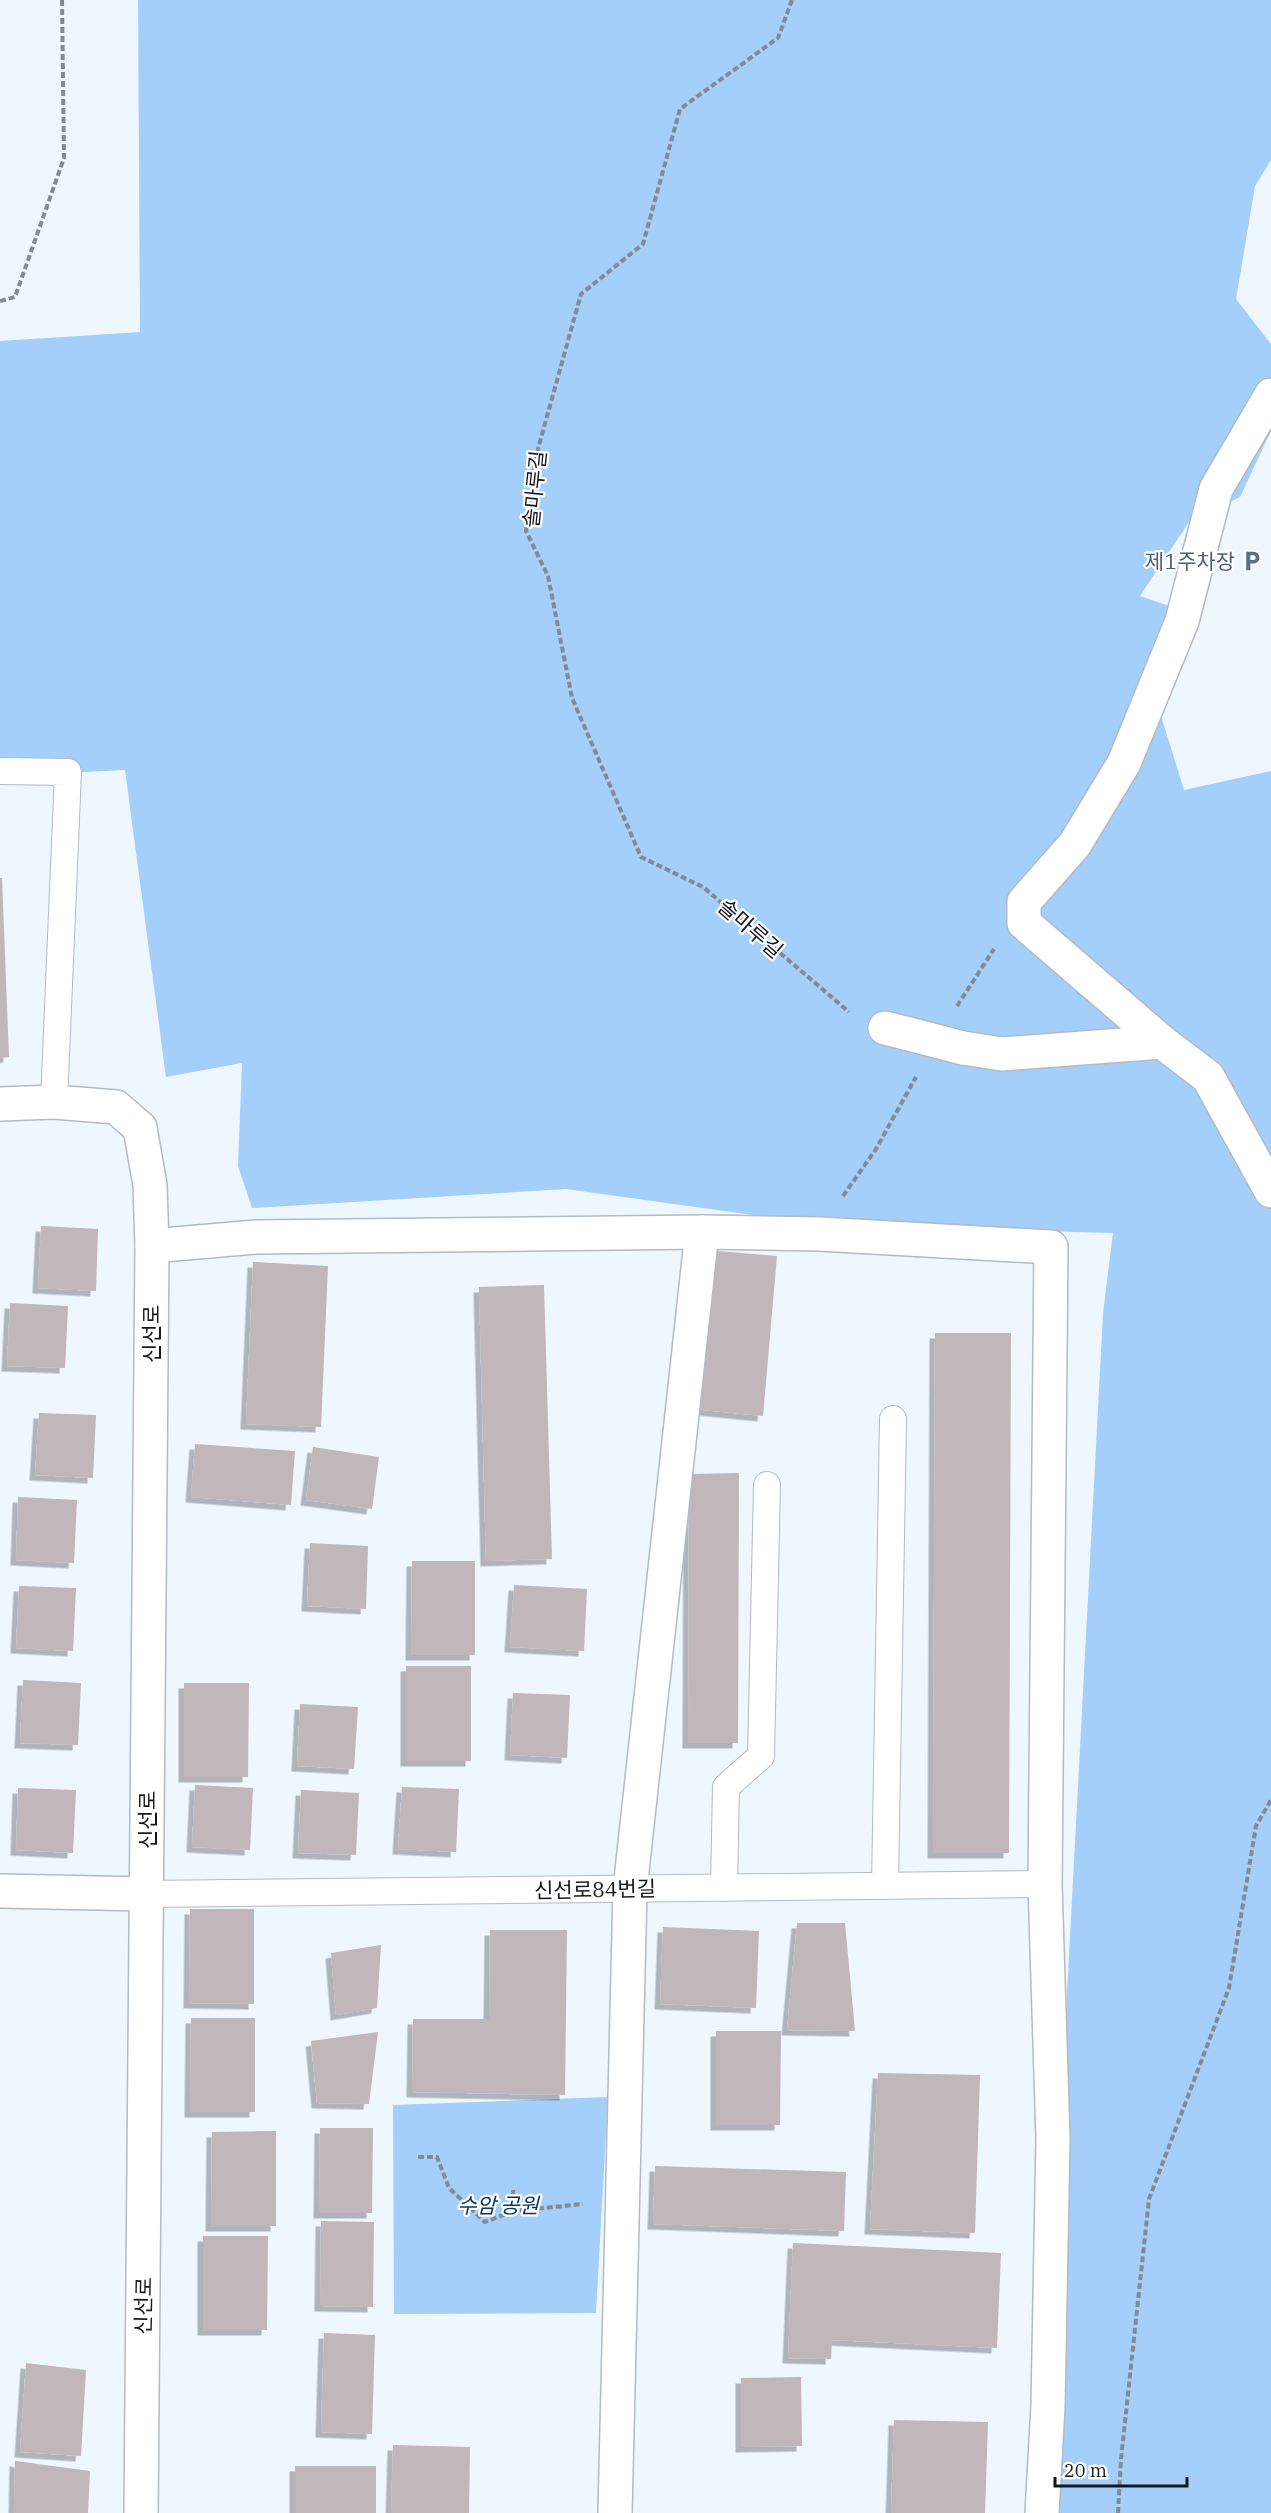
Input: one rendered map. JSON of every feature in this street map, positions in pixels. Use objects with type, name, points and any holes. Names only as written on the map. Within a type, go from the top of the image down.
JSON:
[{"type":"street","points":[[1271,395],[1216,489],[1182,621],[1124,763],[1075,844],[1024,902],[1024,923],[1162,1042],[1208,1077],[1271,1191]]},
{"type":"street","points":[[897,1031],[963,1048],[1002,1053],[1162,1042]]},
{"type":"street","points":[[0,1104],[54,1102]]},
{"type":"street","name":"신선로","points":[[54,1102],[116,1107],[140,1128],[150,1185],[152,1246],[141,2513]]},
{"type":"street","points":[[152,1246],[256,1237],[702,1232],[819,1234],[1051,1247],[1045,1884],[1053,2138],[1048,2406],[1042,2513]]},
{"type":"street","points":[[615,2513],[630,1889],[702,1232]]},
{"type":"street","points":[[0,1891],[146,1894]]},
{"type":"lane","points":[[0,771],[68,772],[54,1102]]},
{"type":"lane","points":[[885,1886],[892,1419]]},
{"type":"lane","points":[[724,1888],[726,1787],[761,1756],[767,1485]]},
{"type":"lane","name":"신선로84번길","points":[[146,1894],[1045,1884]]},
{"type":"path","points":[[0,302],[15,297],[64,158],[62,0]]},
{"type":"path","name":"솔마루길","points":[[792,0],[778,38],[680,109],[643,244],[581,294],[536,456],[526,531],[548,576],[572,698],[641,857],[703,887],[852,1014],[897,1031]]},
{"type":"path","points":[[1118,2513],[1121,2459],[1149,2199],[1229,1988],[1256,1826],[1271,1800]]},
{"type":"path","points":[[418,2157],[437,2157],[449,2188],[485,2222],[514,2211],[622,2200]]},
{"type":"path","points":[[513,2190],[514,2211]]},
{"type":"green space","points":[[138,0],[1271,0],[1271,160],[1255,186],[1236,299],[1271,344],[1271,431],[1240,497],[1189,522],[1140,596],[1196,615],[1154,693],[1184,790],[1271,771],[1271,2513],[1060,2513],[1059,2145],[1103,1314],[1113,1233],[832,1226],[566,1189],[252,1208],[238,1166],[242,1063],[166,1077],[125,770],[0,776],[0,341],[140,332]]},
{"type":"green space","name":"수암 공원","points":[[608,2097],[596,2313],[394,2314],[393,2105]]},
{"type":"building","points":[[0,878],[2,878],[9,1057],[0,1058]]},
{"type":"building","points":[[41,1226],[98,1229],[96,1291],[38,1288]]},
{"type":"building","points":[[706,1250],[777,1256],[763,1416],[693,1409]]},
{"type":"building","points":[[253,1262],[328,1266],[321,1427],[246,1424]]},
{"type":"building","points":[[544,1285],[552,1559],[486,1561],[479,1287]]},
{"type":"building","points":[[10,1303],[68,1306],[65,1368],[7,1366]]},
{"type":"building","points":[[935,1333],[1011,1333],[1009,1853],[933,1853]]},
{"type":"building","points":[[39,1413],[96,1415],[93,1478],[35,1475]]},
{"type":"building","points":[[195,1444],[295,1451],[291,1505],[191,1497]]},
{"type":"building","points":[[313,1447],[379,1457],[372,1509],[306,1500]]},
{"type":"building","points":[[739,1473],[738,1743],[688,1743],[689,1474]]},
{"type":"building","points":[[18,1497],[77,1500],[74,1563],[16,1560]]},
{"type":"building","points":[[310,1543],[368,1546],[366,1609],[307,1606]]},
{"type":"building","points":[[412,1561],[475,1561],[475,1655],[411,1655]]},
{"type":"building","points":[[514,1585],[587,1589],[584,1651],[510,1647]]},
{"type":"building","points":[[19,1586],[76,1588],[73,1651],[16,1648]]},
{"type":"building","points":[[406,1666],[471,1666],[471,1761],[406,1761]]},
{"type":"building","points":[[23,1680],[81,1683],[78,1745],[20,1743]]},
{"type":"building","points":[[184,1683],[249,1683],[248,1777],[184,1777]]},
{"type":"building","points":[[513,1693],[570,1695],[567,1758],[510,1755]]},
{"type":"building","points":[[300,1704],[358,1707],[354,1769],[297,1766]]},
{"type":"building","points":[[195,1785],[253,1788],[250,1850],[192,1847]]},
{"type":"building","points":[[402,1787],[459,1789],[456,1852],[398,1849]]},
{"type":"building","points":[[18,1788],[76,1790],[73,1853],[16,1850]]},
{"type":"building","points":[[301,1790],[359,1793],[356,1855],[298,1853]]},
{"type":"building","points":[[190,1909],[254,1909],[254,2004],[189,2003]]},
{"type":"building","points":[[797,1923],[845,1923],[855,2031],[787,2030]]},
{"type":"building","points":[[663,1927],[759,1931],[756,2008],[660,2004]]},
{"type":"building","points":[[490,1930],[567,1930],[565,2095],[412,2092],[413,2019],[489,2019]]},
{"type":"building","points":[[381,1945],[377,2008],[336,2015],[331,1953]]},
{"type":"building","points":[[191,2018],[255,2018],[255,2112],[190,2112]]},
{"type":"building","points":[[716,2031],[781,2031],[780,2125],[716,2125]]},
{"type":"building","points":[[378,2032],[369,2104],[317,2103],[311,2041]]},
{"type":"building","points":[[878,2073],[980,2075],[975,2233],[870,2229]]},
{"type":"building","points":[[320,2128],[373,2128],[372,2213],[319,2213]]},
{"type":"building","points":[[276,2131],[276,2226],[211,2226],[212,2132]]},
{"type":"building","points":[[655,2166],[846,2172],[844,2231],[653,2224]]},
{"type":"building","points":[[321,2221],[374,2222],[373,2307],[320,2306]]},
{"type":"building","points":[[203,2236],[268,2236],[267,2330],[203,2330]]},
{"type":"building","points":[[793,2243],[1001,2253],[997,2348],[832,2340],[831,2359],[788,2358]]},
{"type":"building","points":[[324,2333],[375,2335],[372,2434],[321,2432]]},
{"type":"building","points":[[26,2363],[86,2370],[81,2456],[20,2452]]},
{"type":"building","points":[[801,2377],[802,2446],[741,2447],[741,2378]]},
{"type":"building","points":[[894,2420],[988,2422],[985,2513],[891,2513]]},
{"type":"building","points":[[393,2445],[470,2447],[469,2513],[391,2513]]},
{"type":"building","points":[[15,2461],[90,2471],[88,2513],[14,2513]]},
{"type":"building","points":[[295,2466],[376,2466],[376,2513],[295,2513]]},
{"type":"place","name":"제1주차장","points":[[1252,561]]}]
